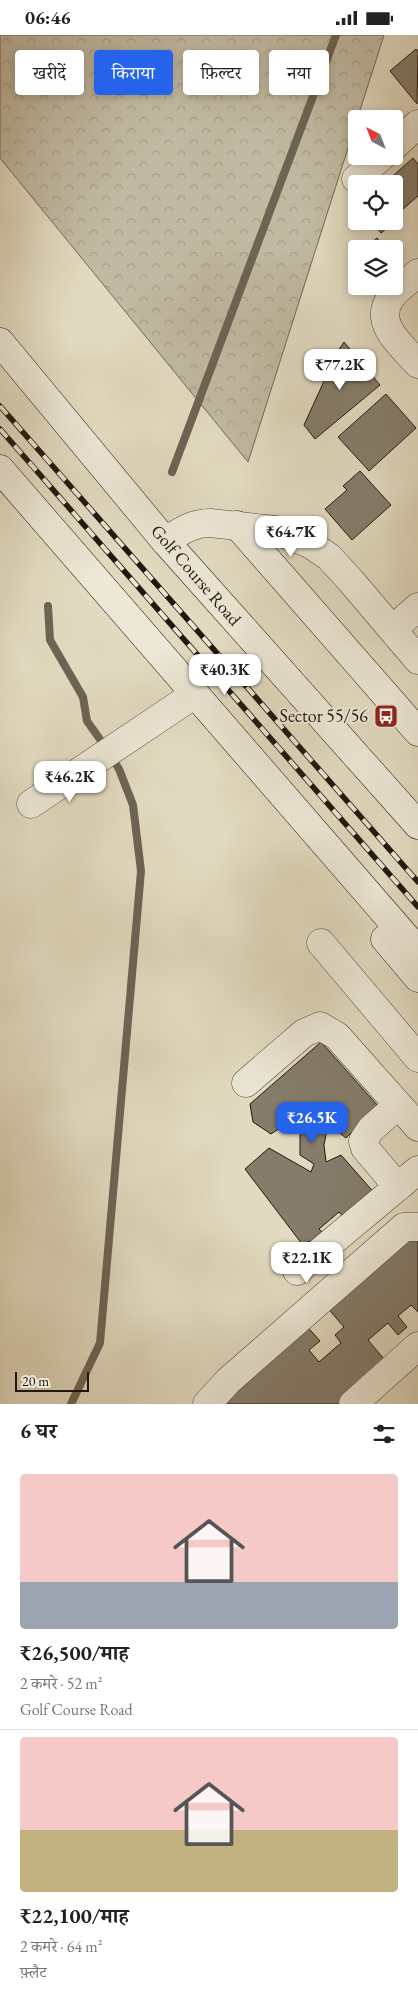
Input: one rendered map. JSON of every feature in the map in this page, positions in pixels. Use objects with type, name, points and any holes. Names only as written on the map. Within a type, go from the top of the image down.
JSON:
[{"type":"street","points":[[403,138],[418,124]]},
{"type":"street","points":[[361,175],[372,165]]},
{"type":"street","points":[[418,273],[390,298],[385,310],[385,322],[389,331],[418,364]]},
{"type":"street","name":"Golf Course Road","points":[[0,342],[165,541],[418,825]]},
{"type":"street","points":[[0,469],[418,978]]},
{"type":"street","points":[[0,496],[418,951]]},
{"type":"street","points":[[165,541],[199,523],[275,530],[310,544],[328,557],[418,660]]},
{"type":"street","points":[[237,525],[418,732]]},
{"type":"street","points":[[392,629],[418,607]]},
{"type":"street","points":[[31,804],[188,699]]},
{"type":"street","points":[[321,943],[418,1057]]},
{"type":"street","points":[[246,1083],[304,1033],[320,1026],[337,1036],[418,1127]]},
{"type":"street","points":[[298,1271],[408,1179],[365,1148],[363,1141],[371,1129],[398,1105]]},
{"type":"street","points":[[207,1404],[228,1381],[404,1227],[418,1227]]},
{"type":"street","points":[[353,1404],[418,1345]]},
{"type":"green space","points":[[0,35],[384,35],[360,110],[348,110],[348,148],[248,462],[0,158]]},
{"type":"building","points":[[416,49],[418,51],[417,104],[390,71]]},
{"type":"building","points":[[413,158],[418,164],[418,196],[403,209],[403,175],[394,175]]},
{"type":"building","points":[[344,342],[380,385],[315,439],[304,425],[330,368],[328,368],[334,353],[336,354]]},
{"type":"building","points":[[386,394],[416,428],[369,471],[338,437]]},
{"type":"building","points":[[360,471],[391,505],[352,540],[325,509],[347,490],[343,486]]},
{"type":"building","points":[[321,1042],[378,1106],[346,1138],[328,1124],[324,1145],[326,1162],[341,1155],[377,1196],[348,1222],[339,1212],[319,1229],[326,1236],[302,1244],[245,1169],[269,1148],[311,1172],[314,1164],[300,1155],[300,1126],[289,1122],[271,1134],[253,1122],[250,1104]]},
{"type":"building","points":[[413,1230],[418,1236],[418,1312],[411,1305],[398,1316],[407,1327],[398,1335],[388,1323],[368,1340],[389,1365],[342,1404],[223,1404],[304,1323],[320,1341],[309,1350],[319,1362],[341,1343],[335,1335],[344,1327],[325,1305]]},
{"type":"waterway","points":[[172,472],[336,35]]},
{"type":"waterway","points":[[48,606],[50,640],[83,697],[87,721],[119,769],[133,805],[141,871],[100,1343],[71,1404]]},
{"type":"railway","points":[[0,406],[418,882]]},
{"type":"railway","points":[[0,429],[418,907]]},
{"type":"place","name":"Sector 55/56","points":[[386,716]]}]
